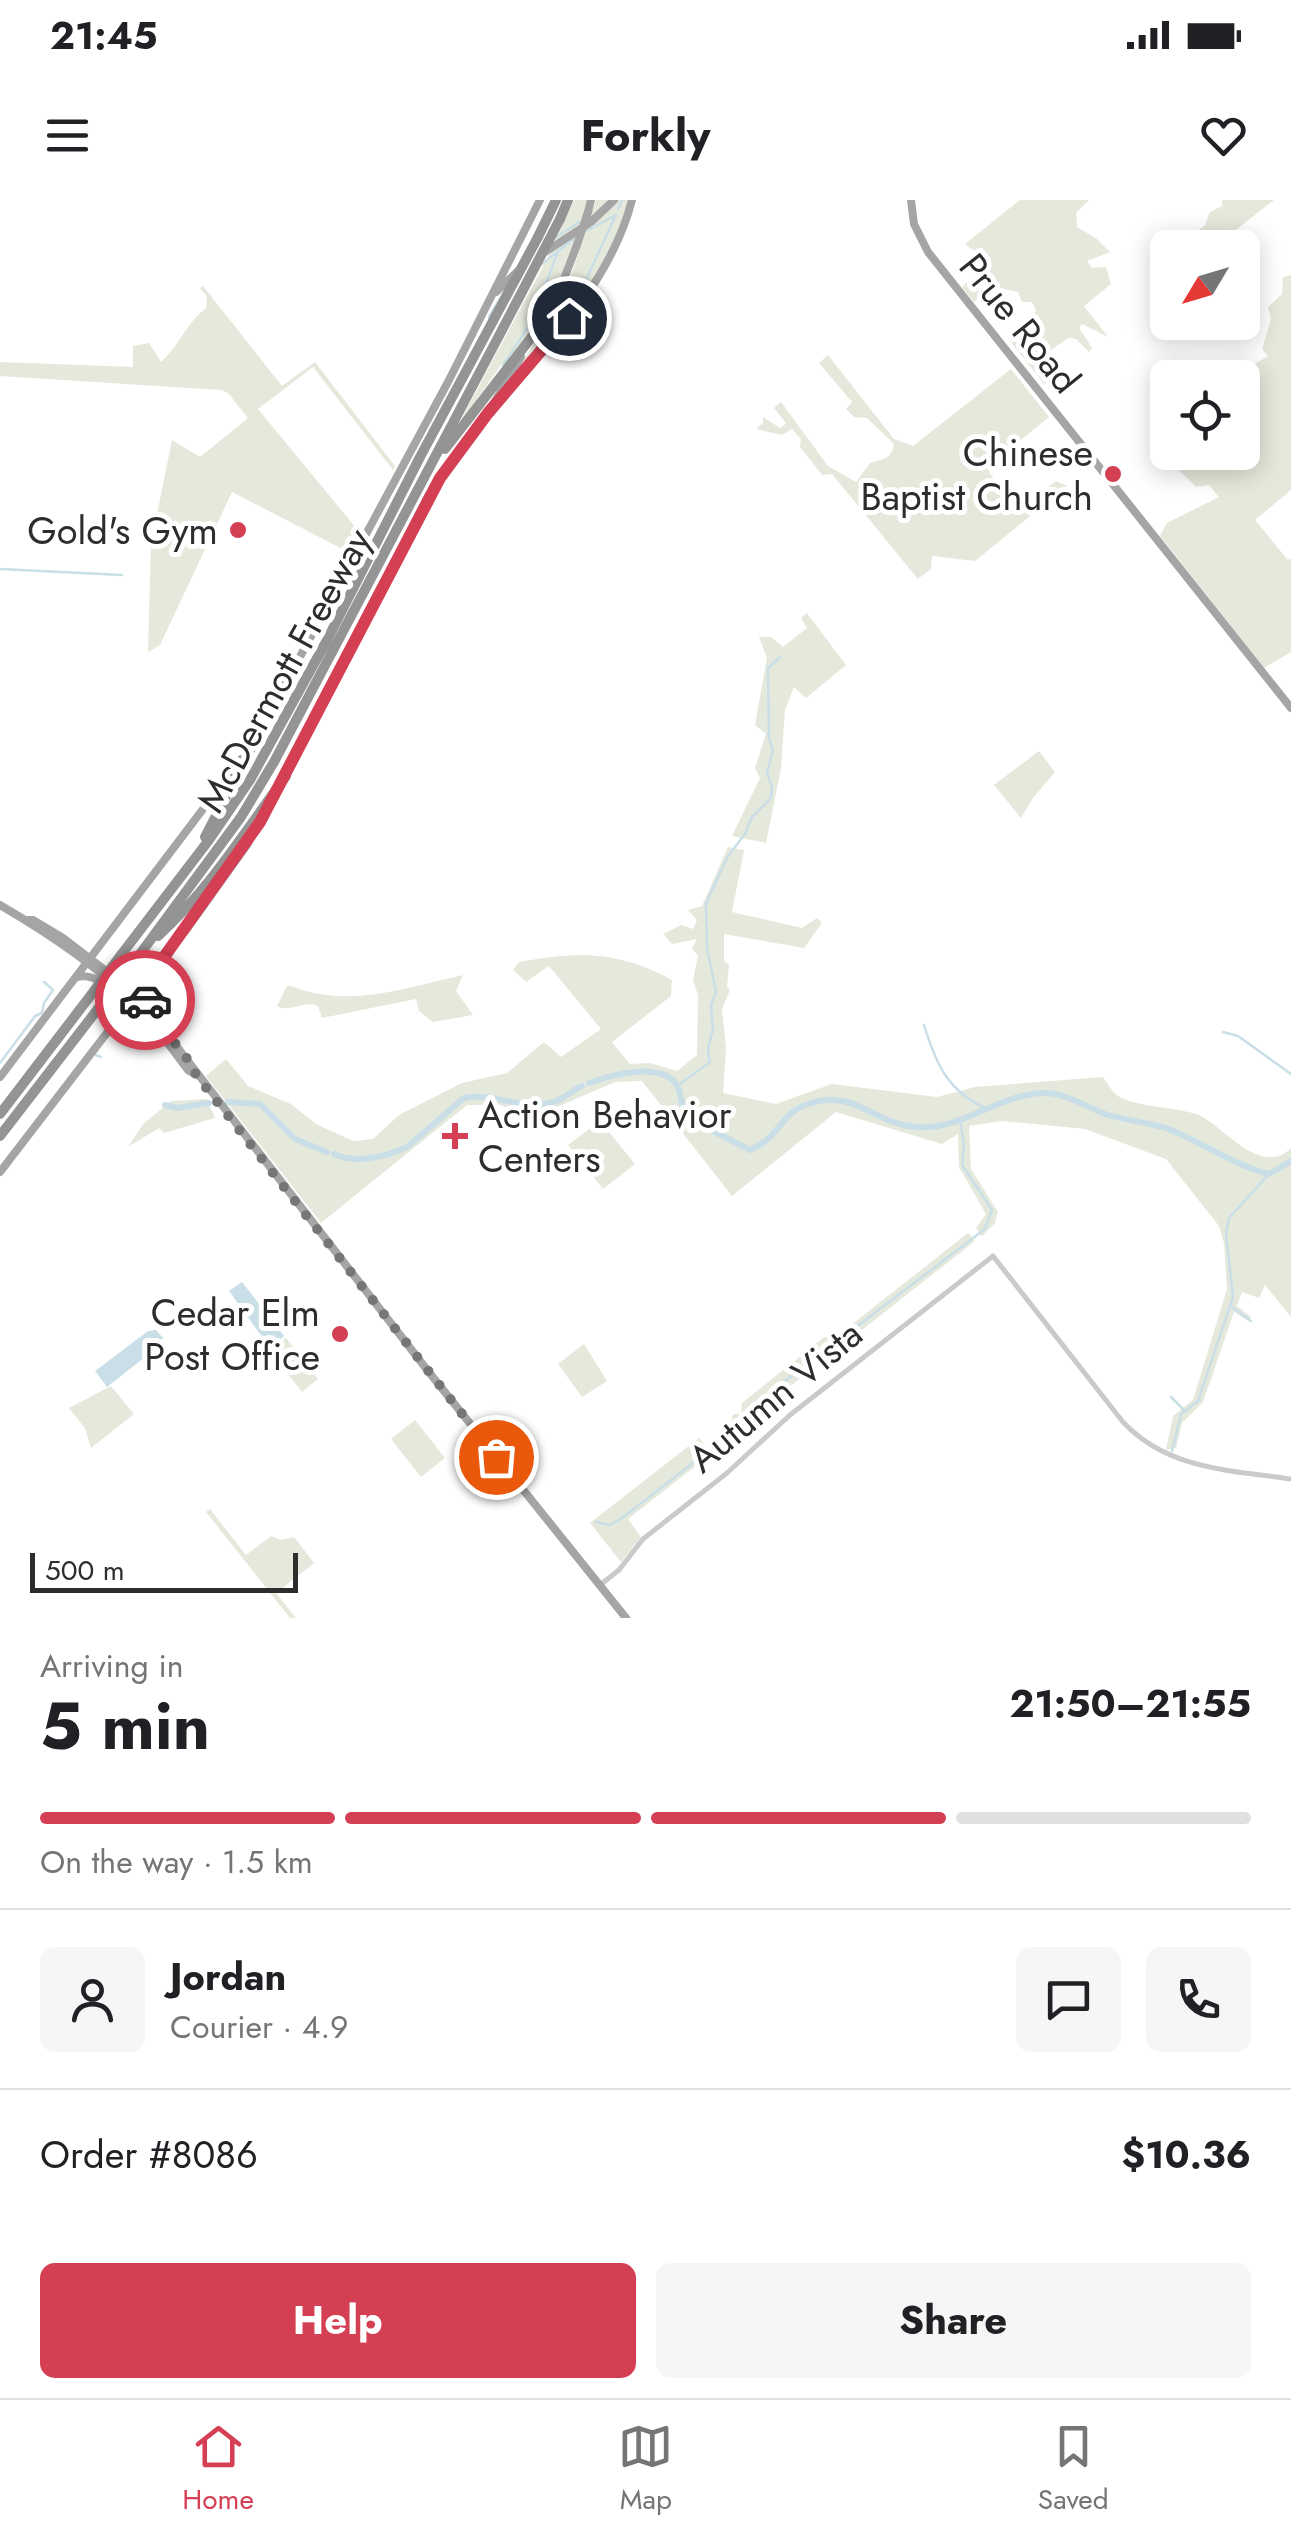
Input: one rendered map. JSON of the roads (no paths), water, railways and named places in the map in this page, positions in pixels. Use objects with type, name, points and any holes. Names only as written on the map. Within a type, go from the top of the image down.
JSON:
[{"type":"highway","name":"McDermott Freeway","points":[[0,1140],[240,817],[274,762],[424,478],[556,200]]},
{"type":"highway","name":"McDermott Freeway","points":[[0,1114],[184,874],[265,755],[568,200]]},
{"type":"highway","points":[[424,478],[534,334]]},
{"type":"highway","points":[[184,874],[262,727]]},
{"type":"highway","points":[[142,950],[186,908],[286,776]]},
{"type":"highway","points":[[0,1102],[73,1018]]},
{"type":"main road","points":[[0,1078],[262,727],[540,200]]},
{"type":"main road","points":[[488,413],[562,284],[592,200]]},
{"type":"main road","points":[[602,214],[614,200]]},
{"type":"main road","points":[[0,1172],[246,844],[286,776],[428,496],[488,413],[581,302],[620,234],[632,200]]},
{"type":"main road","name":"Prue Road","points":[[911,200],[916,232],[928,252],[1291,708]]},
{"type":"main road","points":[[487,301],[532,261],[602,214],[618,213],[622,219],[620,234]]},
{"type":"main road","points":[[0,905],[73,949],[134,997],[193,1066],[196,1075],[626,1618]]},
{"type":"main road","points":[[73,949],[88,948],[103,940]]},
{"type":"main road","points":[[103,940],[101,954],[106,963],[131,983],[147,981]]},
{"type":"main road","points":[[73,949],[73,979]]},
{"type":"main road","points":[[73,979],[93,977],[116,995],[120,1004],[116,1019]]},
{"type":"main road","points":[[147,981],[147,1013]]},
{"type":"main road","points":[[116,1019],[134,1011],[147,1013]]},
{"type":"street","name":"Autumn Vista","points":[[600,1586],[643,1540],[727,1473],[790,1415],[993,1256],[1143,1441],[1190,1464],[1291,1479]]},
{"type":"water","points":[[242,1282],[284,1336],[270,1348],[229,1291]]},
{"type":"water","points":[[156,1330],[163,1338],[107,1387],[95,1371],[148,1331]]},
{"type":"waterway","points":[[618,209],[622,200]]},
{"type":"waterway","points":[[586,231],[616,215]]},
{"type":"waterway","points":[[511,382],[585,282],[615,217]]},
{"type":"waterway","points":[[553,239],[580,222]]},
{"type":"waterway","points":[[542,264],[575,238]]},
{"type":"waterway","points":[[503,365],[532,321],[557,254]]},
{"type":"waterway","points":[[489,317],[504,292]]},
{"type":"waterway","points":[[0,569],[122,575]]},
{"type":"waterway","points":[[677,1086],[710,1062],[711,1005],[716,992],[707,948],[706,903],[752,817],[771,798],[767,773],[773,750],[769,738],[768,668],[780,657]]},
{"type":"waterway","points":[[0,1063],[35,1016],[42,1013],[53,990],[44,982]]},
{"type":"waterway","points":[[924,1025],[945,1075],[962,1093],[985,1108]]},
{"type":"waterway","points":[[1223,1032],[1238,1036],[1291,1074]]},
{"type":"waterway","points":[[96,1055],[101,1057]]},
{"type":"waterway","points":[[589,1083],[635,1072],[659,1073],[677,1085],[686,1117],[750,1150],[768,1139],[799,1108],[824,1100],[851,1103],[901,1124],[933,1127],[1013,1098],[1047,1093],[1105,1114],[1171,1130],[1269,1174],[1291,1161]]},
{"type":"waterway","points":[[334,1154],[361,1159],[399,1151],[464,1098],[543,1104],[558,1101],[582,1086]]},
{"type":"waterway","points":[[228,1102],[260,1104],[295,1139],[327,1152]]},
{"type":"waterway","points":[[165,1105],[178,1108],[209,1103]]},
{"type":"waterway","points":[[596,1522],[610,1525],[622,1518],[728,1436],[751,1407],[985,1229],[992,1210],[962,1165],[960,1120]]},
{"type":"waterway","points":[[1172,1451],[1181,1414],[1198,1401],[1233,1297],[1226,1233],[1229,1218],[1269,1174]]},
{"type":"waterway","points":[[1232,1307],[1251,1321]]},
{"type":"waterway","points":[[1171,1397],[1184,1410]]},
{"type":"place","name":"Chinese Baptist Church","points":[[1113,474]]},
{"type":"place","name":"Gold's Gym","points":[[238,530]]},
{"type":"place","name":"Action Behavior Centers","points":[[455,1136]]},
{"type":"place","name":"Cedar Elm Post Office","points":[[340,1334]]}]
